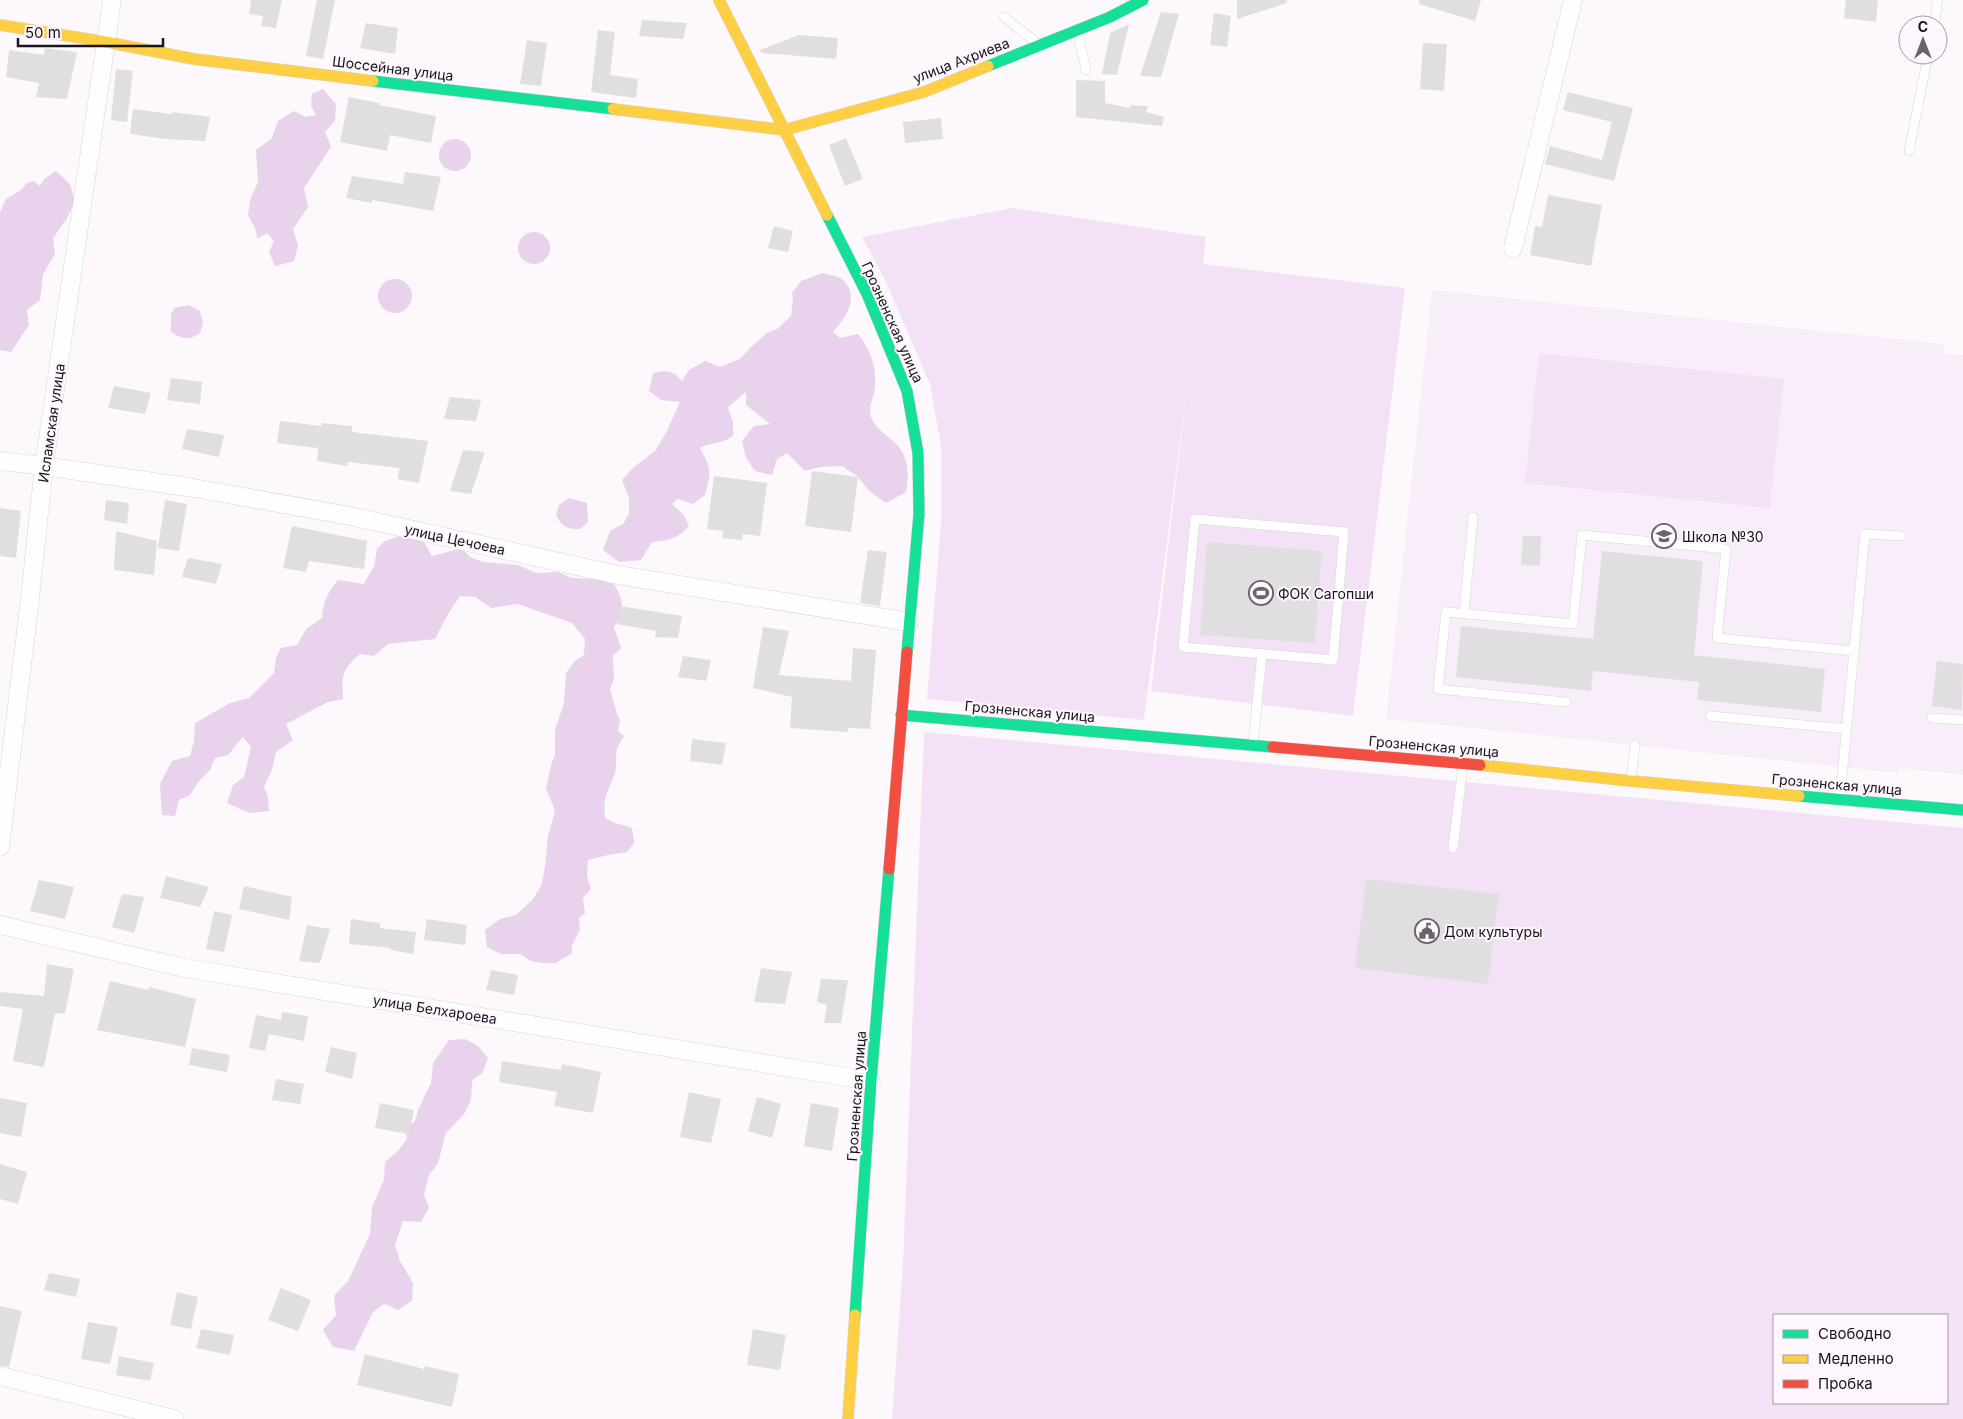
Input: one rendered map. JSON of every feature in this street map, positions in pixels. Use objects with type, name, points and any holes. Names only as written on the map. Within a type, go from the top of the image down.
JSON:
[{"type":"street","name":"Исламская улица","points":[[0,847],[30,607],[44,466],[112,0]]},
{"type":"street","name":"Грозненская улица","points":[[719,0],[866,294],[907,391],[918,453],[920,514],[901,715],[848,1419]]},
{"type":"street","name":"улица Ахриева","points":[[784,130],[924,92],[1077,31],[1110,17],[1142,0]]},
{"type":"street","points":[[1513,248],[1573,0]]},
{"type":"street","name":"Шоссейная улица","points":[[0,25],[106,42],[194,59],[784,130]]},
{"type":"street","name":"улица Цечоева","points":[[0,461],[194,488],[350,516],[618,575],[909,622]]},
{"type":"street","name":"Грозненская улица","points":[[901,715],[1463,763],[1631,781],[1963,810]]},
{"type":"street","name":"улица Белхароева","points":[[0,925],[185,968],[872,1081]]},
{"type":"street","points":[[0,1376],[174,1419]]},
{"type":"lane","points":[[1936,15],[1938,0]]},
{"type":"lane","points":[[1004,17],[1040,46]]},
{"type":"lane","points":[[1077,31],[1086,70]]},
{"type":"lane","points":[[1909,151],[1926,65]]},
{"type":"lane","points":[[1464,613],[1473,517]]},
{"type":"lane","points":[[1195,519],[1344,532],[1333,660],[1262,654],[1184,647],[1195,519]]},
{"type":"lane","points":[[1840,799],[1865,534],[1901,536]]},
{"type":"lane","points":[[1566,702],[1438,689],[1446,612],[1573,624],[1582,536],[1726,549],[1717,638],[1854,651]]},
{"type":"lane","points":[[1253,745],[1262,654]]},
{"type":"lane","points":[[1710,716],[1847,729]]},
{"type":"lane","points":[[1932,718],[1963,720]]},
{"type":"lane","points":[[1631,781],[1635,745]]},
{"type":"lane","points":[[1453,848],[1463,763]]},
{"type":"shaded area","points":[[323,89],[336,104],[335,121],[325,132],[331,147],[304,188],[308,207],[293,229],[298,245],[294,261],[275,266],[269,252],[274,241],[267,233],[257,239],[256,230],[248,215],[250,200],[258,182],[256,150],[272,138],[278,121],[294,111],[305,117],[316,115],[311,106],[312,94]]},
{"type":"shaded area","points":[[455,139],[467,143],[471,155],[467,167],[455,171],[443,167],[439,155],[443,143]]},
{"type":"shaded area","points":[[56,171],[70,184],[75,202],[66,220],[53,238],[55,254],[43,274],[40,300],[27,310],[29,325],[11,352],[0,350],[0,212],[6,199],[21,190],[27,183],[33,181],[40,186],[44,179]]},
{"type":"shaded area","points":[[1012,208],[1206,237],[1203,264],[1405,288],[1353,716],[1151,691],[1189,373],[1144,720],[927,699],[941,522],[941,445],[930,384],[886,282],[862,237]]},
{"type":"shaded area","points":[[534,232],[546,236],[550,248],[546,260],[534,264],[522,260],[518,248],[522,236]]},
{"type":"shaded area","points":[[823,273],[842,279],[848,286],[851,300],[847,314],[833,332],[840,338],[858,334],[869,352],[875,372],[870,410],[871,417],[879,429],[897,445],[904,455],[908,474],[906,492],[886,503],[869,491],[858,477],[842,466],[821,467],[805,471],[787,453],[777,459],[772,475],[755,471],[746,458],[742,441],[754,426],[770,424],[746,405],[746,392],[728,407],[733,422],[733,436],[700,448],[707,461],[709,471],[705,495],[693,504],[678,499],[672,504],[684,515],[689,526],[681,534],[673,538],[652,542],[641,560],[619,562],[603,550],[610,531],[623,524],[629,514],[629,498],[622,480],[634,467],[655,451],[667,431],[680,402],[661,400],[649,391],[653,373],[669,372],[676,375],[682,381],[689,370],[705,361],[720,367],[740,359],[767,333],[777,329],[791,316],[792,293],[801,281]]},
{"type":"shaded area","points":[[395,279],[407,284],[412,296],[407,308],[395,313],[383,308],[378,296],[383,284]]},
{"type":"shaded area","name":"Школа №30","points":[[1432,290],[1944,344],[1943,353],[1963,355],[1963,775],[1899,768],[1898,773],[1386,719]]},
{"type":"shaded area","points":[[189,305],[200,311],[203,323],[200,333],[186,338],[171,332],[171,314],[174,308]]},
{"type":"shaded area","points":[[1539,353],[1784,379],[1770,508],[1525,483]]},
{"type":"shaded area","points":[[569,498],[587,503],[588,522],[580,529],[565,526],[556,515],[559,505]]},
{"type":"shaded area","points":[[402,535],[424,542],[432,556],[462,548],[470,557],[483,562],[518,565],[536,573],[558,572],[572,578],[596,579],[614,584],[620,596],[622,606],[614,627],[621,648],[613,656],[614,679],[610,689],[620,720],[618,731],[624,736],[616,755],[615,773],[605,798],[605,818],[632,828],[634,843],[627,852],[588,860],[587,876],[591,889],[583,898],[585,913],[579,918],[580,930],[572,945],[572,953],[556,963],[531,961],[520,954],[501,954],[487,947],[485,930],[500,919],[516,915],[533,899],[542,884],[548,836],[555,811],[546,788],[555,755],[555,730],[564,703],[566,673],[575,661],[584,655],[585,639],[572,623],[518,604],[491,608],[475,597],[460,596],[435,639],[388,644],[374,656],[360,654],[349,665],[344,674],[343,699],[328,702],[286,724],[293,740],[276,752],[272,770],[264,787],[268,797],[269,811],[249,813],[227,803],[233,785],[244,777],[251,747],[243,737],[228,755],[215,758],[210,770],[200,780],[190,795],[179,800],[175,816],[162,815],[160,784],[172,761],[190,756],[194,741],[195,723],[230,703],[249,698],[274,673],[276,658],[281,648],[297,645],[306,629],[322,618],[327,598],[338,580],[364,584],[374,566],[377,549],[385,541]]},
{"type":"shaded area","points":[[924,732],[1963,828],[1963,1419],[892,1419],[903,1263]]},
{"type":"shaded area","points":[[465,1039],[478,1046],[488,1058],[483,1072],[472,1081],[471,1100],[464,1114],[446,1133],[438,1163],[429,1175],[424,1195],[429,1208],[421,1222],[403,1221],[395,1245],[400,1261],[413,1283],[412,1301],[398,1310],[384,1304],[373,1312],[354,1351],[333,1347],[323,1330],[336,1315],[334,1296],[348,1281],[370,1234],[372,1207],[384,1180],[385,1162],[398,1151],[407,1139],[405,1129],[415,1121],[418,1110],[431,1083],[433,1063],[449,1040]]},
{"type":"building","points":[[251,0],[282,0],[276,28],[261,26],[263,16],[249,14]]},
{"type":"building","points":[[317,0],[335,0],[323,59],[306,56]]},
{"type":"building","points":[[1237,0],[1286,0],[1287,3],[1237,19]]},
{"type":"building","points":[[1419,0],[1481,0],[1475,21],[1419,4]]},
{"type":"building","points":[[1846,0],[1878,0],[1876,22],[1844,18]]},
{"type":"building","points":[[1161,12],[1179,14],[1161,77],[1140,76]]},
{"type":"building","points":[[1214,13],[1231,16],[1227,47],[1210,45]]},
{"type":"building","points":[[642,20],[687,23],[683,39],[639,36]]},
{"type":"building","points":[[366,23],[398,28],[395,54],[360,48]]},
{"type":"building","points":[[1129,24],[1117,75],[1102,74],[1110,33]]},
{"type":"building","points":[[598,30],[615,32],[610,75],[638,79],[636,98],[591,92]]},
{"type":"building","points":[[799,35],[838,38],[836,59],[762,53],[760,50]]},
{"type":"building","points":[[527,40],[547,43],[541,86],[520,84]]},
{"type":"building","points":[[1423,43],[1447,44],[1444,91],[1420,89]]},
{"type":"building","points":[[45,48],[77,52],[67,99],[36,97],[39,83],[6,77],[9,50],[44,55]]},
{"type":"building","points":[[116,69],[133,71],[127,122],[111,120]]},
{"type":"building","points":[[1076,80],[1105,81],[1105,103],[1130,108],[1131,105],[1148,106],[1146,112],[1164,117],[1162,126],[1076,117]]},
{"type":"building","points":[[1568,92],[1633,108],[1614,181],[1545,164],[1550,146],[1602,160],[1612,122],[1563,110]]},
{"type":"building","points":[[349,97],[436,116],[431,143],[390,135],[387,151],[340,142]]},
{"type":"building","points":[[133,109],[210,117],[205,141],[166,139],[130,134]]},
{"type":"building","points":[[941,118],[943,139],[905,143],[903,122]]},
{"type":"building","points":[[846,138],[863,179],[845,186],[829,145]]},
{"type":"building","points":[[405,172],[441,177],[433,211],[372,200],[372,203],[346,198],[352,176],[403,184]]},
{"type":"building","points":[[1548,195],[1602,205],[1591,266],[1530,255],[1535,226],[1542,227]]},
{"type":"building","points":[[774,226],[793,231],[788,252],[768,248]]},
{"type":"building","points":[[171,378],[202,382],[200,404],[167,400]]},
{"type":"building","points":[[114,386],[151,393],[145,414],[108,408]]},
{"type":"building","points":[[450,397],[481,400],[476,421],[444,419]]},
{"type":"building","points":[[280,421],[321,426],[322,423],[352,426],[352,432],[428,441],[419,483],[397,479],[400,468],[348,462],[347,466],[317,461],[318,448],[277,443]]},
{"type":"building","points":[[187,429],[224,435],[219,457],[182,449]]},
{"type":"building","points":[[463,450],[485,452],[471,494],[450,491]]},
{"type":"building","points":[[812,471],[858,477],[851,532],[805,526]]},
{"type":"building","points":[[714,476],[767,483],[760,536],[743,534],[742,540],[722,538],[723,531],[707,529]]},
{"type":"building","points":[[106,500],[129,503],[127,524],[104,520]]},
{"type":"building","points":[[165,500],[187,504],[179,551],[158,548]]},
{"type":"building","points":[[0,508],[21,511],[16,558],[0,556]]},
{"type":"building","points":[[292,526],[367,541],[364,569],[309,561],[306,572],[283,568]]},
{"type":"building","points":[[116,531],[157,541],[154,575],[114,570]]},
{"type":"building","points":[[1523,536],[1541,536],[1540,566],[1521,565]]},
{"type":"building","name":"ФОК Сагопши","points":[[1207,542],[1322,551],[1315,643],[1200,635]]},
{"type":"building","points":[[868,550],[887,552],[880,606],[860,603]]},
{"type":"building","points":[[1602,551],[1703,561],[1694,655],[1825,669],[1821,712],[1697,700],[1699,682],[1593,671],[1591,691],[1456,677],[1461,626],[1593,639]]},
{"type":"building","points":[[188,558],[222,564],[216,584],[182,577]]},
{"type":"building","points":[[619,606],[682,616],[678,638],[655,637],[656,631],[617,624]]},
{"type":"building","points":[[763,627],[789,631],[779,675],[851,681],[853,648],[876,650],[870,729],[848,728],[848,732],[790,728],[792,697],[753,688]]},
{"type":"building","points":[[683,656],[711,660],[706,681],[678,677]]},
{"type":"building","points":[[1937,661],[1963,664],[1962,710],[1932,706]]},
{"type":"building","points":[[692,739],[726,743],[722,765],[690,761]]},
{"type":"building","points":[[166,876],[209,887],[200,907],[160,898]]},
{"type":"building","name":"Дом культуры","points":[[1366,879],[1499,894],[1488,984],[1355,968]]},
{"type":"building","points":[[39,880],[74,887],[65,919],[30,911]]},
{"type":"building","points":[[244,886],[292,897],[289,920],[239,909]]},
{"type":"building","points":[[122,894],[144,897],[134,933],[112,927]]},
{"type":"building","points":[[214,911],[232,915],[224,952],[206,949]]},
{"type":"building","points":[[351,919],[380,923],[380,928],[416,932],[413,954],[390,950],[391,948],[349,944]]},
{"type":"building","points":[[427,919],[467,925],[465,945],[424,940]]},
{"type":"building","points":[[307,925],[330,929],[320,963],[299,961]]},
{"type":"building","points":[[47,964],[74,969],[65,1014],[55,1013],[44,1067],[13,1061],[23,1009],[0,1006],[0,992],[44,996]]},
{"type":"building","points":[[761,968],[792,972],[785,1004],[754,1002]]},
{"type":"building","points":[[491,970],[518,975],[514,995],[486,990]]},
{"type":"building","points":[[821,979],[848,980],[841,1023],[824,1023],[827,1005],[817,1002]]},
{"type":"building","points":[[110,981],[148,990],[149,987],[196,999],[185,1047],[97,1030]]},
{"type":"building","points":[[282,1012],[308,1016],[304,1041],[269,1034],[265,1051],[249,1048],[256,1015],[281,1020]]},
{"type":"building","points":[[331,1047],[357,1053],[352,1079],[325,1072]]},
{"type":"building","points":[[192,1048],[230,1055],[227,1072],[189,1065]]},
{"type":"building","points":[[502,1061],[561,1070],[562,1064],[601,1072],[593,1113],[554,1106],[557,1092],[499,1082]]},
{"type":"building","points":[[276,1079],[304,1084],[300,1104],[272,1100]]},
{"type":"building","points":[[689,1092],[721,1099],[711,1143],[680,1137]]},
{"type":"building","points":[[757,1097],[781,1104],[772,1138],[748,1131]]},
{"type":"building","points":[[0,1098],[27,1103],[21,1137],[0,1133]]},
{"type":"building","points":[[380,1103],[414,1110],[409,1134],[375,1128]]},
{"type":"building","points":[[811,1103],[839,1108],[832,1151],[804,1146]]},
{"type":"building","points":[[0,1164],[27,1172],[18,1204],[0,1199]]},
{"type":"building","points":[[49,1273],[80,1279],[76,1297],[44,1290]]},
{"type":"building","points":[[281,1288],[311,1300],[298,1331],[268,1320]]},
{"type":"building","points":[[177,1292],[198,1297],[191,1329],[170,1325]]},
{"type":"building","points":[[0,1306],[22,1311],[9,1367],[0,1366]]},
{"type":"building","points":[[88,1322],[118,1327],[110,1364],[81,1359]]},
{"type":"building","points":[[201,1329],[234,1335],[230,1355],[196,1348]]},
{"type":"building","points":[[753,1329],[786,1335],[780,1370],[747,1365]]},
{"type":"building","points":[[365,1354],[424,1369],[425,1366],[459,1374],[452,1407],[357,1385]]},
{"type":"building","points":[[119,1356],[154,1363],[150,1381],[116,1375]]},
{"type":"traffic: fast","points":[[988,66],[1110,17],[1143,0]]},
{"type":"traffic: fast","points":[[373,81],[613,109]]},
{"type":"traffic: fast","points":[[827,215],[867,294],[907,391],[918,453],[919,514],[907,652]]},
{"type":"traffic: fast","points":[[901,715],[1273,747]]},
{"type":"traffic: fast","points":[[1799,796],[1963,810]]},
{"type":"traffic: fast","points":[[855,1315],[871,1081],[889,869]]},
{"type":"traffic: slow","points":[[719,0],[827,215]]},
{"type":"traffic: slow","points":[[0,25],[106,42],[194,59],[373,81]]},
{"type":"traffic: slow","points":[[613,109],[784,130],[924,92],[988,66]]},
{"type":"traffic: slow","points":[[1480,765],[1799,796]]},
{"type":"traffic: slow","points":[[848,1419],[855,1315]]},
{"type":"traffic: jam","points":[[889,869],[907,652]]},
{"type":"traffic: jam","points":[[1273,747],[1480,765]]},
{"type":"place","name":"Школа №30","points":[[1664,536]]},
{"type":"place","name":"ФОК Сагопши","points":[[1261,593]]},
{"type":"place","name":"Дом культуры","points":[[1427,931]]}]
